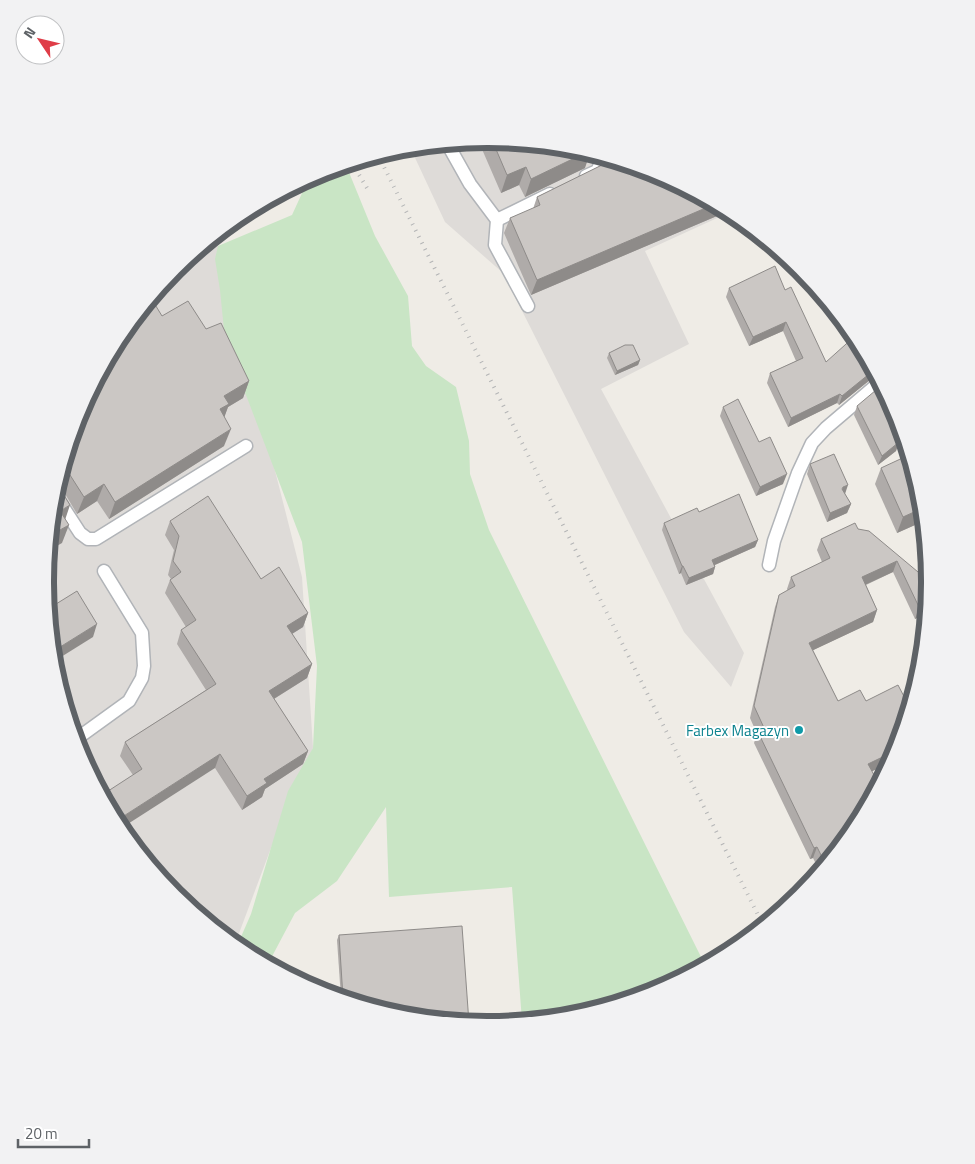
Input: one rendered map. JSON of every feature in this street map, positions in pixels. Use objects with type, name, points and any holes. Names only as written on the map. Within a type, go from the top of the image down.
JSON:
[{"type":"lane","points":[[450,150],[470,184],[496,220],[495,245],[528,306]]},
{"type":"lane","points":[[496,220],[598,171],[601,163]]},
{"type":"lane","points":[[769,565],[774,541],[798,473],[812,443],[826,428],[875,386]]},
{"type":"lane","points":[[61,504],[80,533],[88,539],[96,539],[246,446]]},
{"type":"lane","points":[[82,735],[128,701],[142,678],[144,666],[142,633],[104,571]]},
{"type":"shaded area","points":[[488,148],[544,152],[572,157],[627,171],[653,181],[704,206],[721,216],[645,251],[689,344],[601,389],[744,653],[731,687],[684,632],[503,273],[445,222],[414,155],[459,149]]},
{"type":"shaded area","points":[[218,246],[302,577],[313,748],[271,848],[238,936],[202,908],[161,868],[127,823],[98,774],[77,721],[69,694],[57,639],[55,610],[55,554],[57,525],[62,497],[77,443],[98,390],[143,318],[181,275],[209,250]]},
{"type":"green space","points":[[348,171],[375,236],[408,296],[412,346],[426,366],[456,387],[469,441],[470,474],[489,530],[702,959],[653,983],[627,993],[572,1007],[522,1014],[512,887],[389,897],[386,807],[337,881],[295,913],[271,958],[240,938],[251,914],[288,791],[313,748],[317,666],[302,542],[225,340],[215,259],[218,246],[292,215],[304,189]]},
{"type":"building","points":[[496,148],[544,152],[575,158],[531,179],[526,167],[507,175]]},
{"type":"building","points":[[604,164],[653,181],[707,208],[537,280],[510,218],[540,205],[537,197]]},
{"type":"building","points":[[775,266],[785,290],[791,287],[826,362],[849,342],[868,375],[842,396],[840,394],[791,418],[770,373],[803,358],[786,322],[753,337],[729,288]]},
{"type":"building","points":[[188,301],[206,329],[221,323],[249,381],[224,396],[229,404],[220,409],[231,429],[115,502],[104,484],[84,497],[68,472],[77,443],[98,390],[127,341],[155,304],[162,316]]},
{"type":"building","points":[[625,345],[633,345],[640,360],[617,371],[609,353]]},
{"type":"building","points":[[877,389],[898,443],[882,456],[857,406]]},
{"type":"building","points":[[738,399],[759,442],[770,437],[787,474],[760,487],[723,407]]},
{"type":"building","points":[[834,454],[848,485],[842,489],[851,504],[830,513],[810,464]]},
{"type":"building","points":[[902,458],[916,511],[903,517],[881,468]]},
{"type":"building","points":[[63,494],[70,505],[60,511],[69,525],[57,532]]},
{"type":"building","points":[[739,494],[758,540],[712,560],[715,567],[689,578],[664,523],[697,508],[699,512]]},
{"type":"building","points":[[208,496],[261,579],[279,567],[308,613],[287,626],[312,664],[269,691],[308,751],[264,779],[267,783],[247,796],[220,754],[123,817],[108,791],[142,769],[125,742],[216,684],[181,630],[196,620],[170,580],[181,572],[173,561],[179,536],[170,521]]},
{"type":"building","points":[[855,523],[858,529],[869,531],[921,574],[921,582],[919,607],[897,561],[862,577],[877,610],[809,643],[838,701],[860,690],[866,701],[898,685],[905,698],[885,756],[868,764],[875,777],[848,823],[822,858],[817,847],[814,848],[758,732],[765,730],[754,706],[779,595],[795,586],[791,577],[830,558],[821,539]]},
{"type":"building","points":[[77,591],[97,624],[59,648],[55,605]]},
{"type":"building","points":[[462,926],[468,1015],[403,1007],[343,991],[339,935]]},
{"type":"railway","points":[[381,162],[760,919]]},
{"type":"railway","points":[[355,169],[367,188]]},
{"type":"place","name":"Farbex Magazyn","points":[[799,730]]}]
